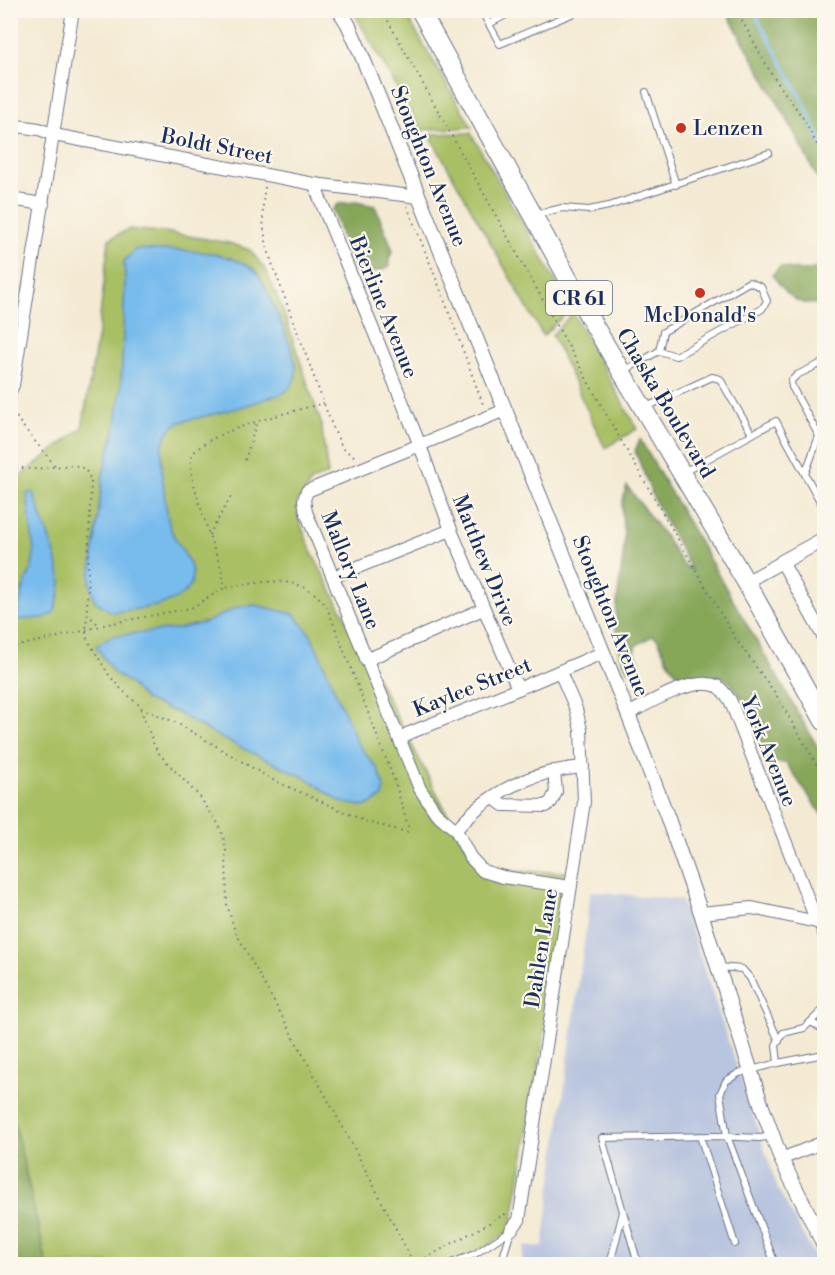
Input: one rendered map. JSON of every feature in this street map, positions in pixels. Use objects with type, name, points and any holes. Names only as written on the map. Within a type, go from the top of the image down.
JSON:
[{"type":"main road","name":"Chaska Boulevard","points":[[420,10],[622,372],[825,721]]},
{"type":"street","points":[[10,391],[13,385],[43,204],[73,10]]},
{"type":"street","name":"Stoughton Avenue","points":[[339,10],[362,56],[628,714],[701,913],[781,1159],[821,1230],[825,1245]]},
{"type":"street","name":"Boldt Street","points":[[10,125],[314,184],[419,197]]},
{"type":"street","name":"Bierline Avenue","points":[[314,184],[419,444]]},
{"type":"street","points":[[10,199],[43,204]]},
{"type":"street","points":[[419,444],[505,410]]},
{"type":"street","name":"Matthew Drive","points":[[419,444],[451,530],[518,689]]},
{"type":"street","name":"Mallory Lane","points":[[419,444],[307,491],[304,500],[306,512],[420,789],[436,813],[456,830]]},
{"type":"street","points":[[333,577],[451,530]]},
{"type":"street","points":[[746,582],[825,539]]},
{"type":"street","points":[[782,562],[821,622],[825,638]]},
{"type":"street","points":[[366,660],[483,609]]},
{"type":"street","name":"Kaylee Street","points":[[400,741],[407,734],[560,672],[602,652]]},
{"type":"street","name":"Dahlen Lane","points":[[511,1230],[519,1220],[522,1204],[585,802],[581,730],[576,709],[560,672]]},
{"type":"street","name":"York Avenue","points":[[628,714],[668,693],[691,686],[709,684],[720,687],[730,700],[821,923]]},
{"type":"street","points":[[570,887],[525,881],[483,871],[470,857],[456,830],[469,814],[515,784],[538,774],[584,767]]},
{"type":"street","points":[[494,798],[503,805],[546,806],[556,792],[554,771]]},
{"type":"street","points":[[701,913],[752,908],[821,923]]},
{"type":"street","points":[[781,1159],[825,1142]]},
{"type":"lane","points":[[481,10],[500,44],[581,10]]},
{"type":"lane","points":[[489,24],[515,10]]},
{"type":"lane","points":[[646,92],[676,184]]},
{"type":"lane","points":[[534,215],[562,208],[589,210],[609,206],[769,153]]},
{"type":"lane","points":[[622,372],[659,351],[676,356],[762,309],[767,301],[760,287],[749,282],[663,332],[659,351]]},
{"type":"lane","points":[[805,474],[819,436],[792,387],[791,381],[797,375],[825,362]]},
{"type":"lane","points":[[643,408],[712,377],[720,379],[752,434]]},
{"type":"lane","points":[[682,474],[776,421],[822,505],[825,503]]},
{"type":"lane","points":[[821,923],[825,942]]},
{"type":"lane","points":[[718,968],[742,969],[750,978],[779,1041]]},
{"type":"lane","points":[[778,1063],[777,1045],[783,1033],[804,1028],[825,1009]]},
{"type":"lane","points":[[811,1022],[825,1030]]},
{"type":"lane","points":[[775,1264],[727,1136],[720,1094],[726,1081],[739,1073],[825,1054]]},
{"type":"lane","points":[[700,1136],[735,1244]]},
{"type":"lane","points":[[638,1264],[602,1138],[727,1136],[760,1138],[773,1136]]},
{"type":"lane","points":[[610,1264],[623,1211]]},
{"type":"lane","points":[[449,1264],[475,1254],[495,1243],[511,1230]]},
{"type":"lane","points":[[501,1264],[511,1230]]},
{"type":"path","points":[[382,10],[611,423],[735,638],[775,693],[825,777]]},
{"type":"path","points":[[736,10],[772,75],[803,118],[825,158]]},
{"type":"path","points":[[224,588],[224,575],[209,536],[191,468],[191,456],[197,448],[236,428],[324,403]]},
{"type":"path","points":[[10,407],[56,467]]},
{"type":"path","points":[[245,460],[256,422]]},
{"type":"path","points":[[10,467],[33,469],[80,466],[87,472],[91,482],[87,630],[86,637],[109,675],[141,708],[177,723],[273,780],[367,822],[407,832],[408,826],[395,782],[327,607],[318,596],[305,587],[284,581],[224,588],[190,608],[100,626],[87,630],[10,648]]},
{"type":"path","points":[[209,536],[232,495]]},
{"type":"path","points":[[87,614],[100,626]]},
{"type":"path","points":[[141,708],[154,745],[199,796],[222,832],[226,850],[227,904],[235,932],[351,1142],[414,1264],[522,1204]]},
{"type":"shaded area","points":[[591,891],[681,900],[778,1189],[819,1264],[521,1264],[524,1247],[543,1246]]},
{"type":"green space","points":[[353,11],[404,11],[472,127],[421,130]]},
{"type":"green space","points":[[726,11],[824,11],[824,191],[787,119]]},
{"type":"green space","points":[[471,133],[571,308],[543,336],[429,134]]},
{"type":"green space","points":[[356,202],[375,206],[393,250],[389,259],[390,266],[386,269],[369,272],[355,270],[348,258],[333,209],[338,204]]},
{"type":"green space","points":[[129,229],[171,233],[229,243],[250,250],[267,272],[285,316],[321,423],[328,474],[312,481],[297,502],[299,520],[312,553],[456,830],[483,871],[572,872],[511,1230],[461,1264],[38,1264],[10,1111],[10,480],[15,480],[82,428],[98,333],[109,239]]},
{"type":"green space","points":[[780,267],[804,271],[824,267],[824,303],[806,303],[788,294],[772,275]]},
{"type":"green space","points":[[573,313],[637,429],[605,448],[552,335]]},
{"type":"green space","points":[[640,439],[824,758],[824,818],[786,763],[768,762],[750,714],[729,682],[721,677],[712,676],[684,681],[665,655],[657,638],[652,636],[635,646],[635,653],[640,663],[630,671],[622,659],[617,645],[616,611],[624,545],[622,504],[627,486],[666,538],[680,561],[692,571],[656,504],[635,451]]},
{"type":"green space","points":[[11,1109],[47,1264],[11,1264]]},
{"type":"water","points":[[136,249],[211,253],[239,261],[252,268],[257,273],[278,315],[296,371],[292,384],[283,393],[235,409],[180,422],[169,431],[164,439],[162,450],[167,513],[171,530],[191,567],[192,580],[187,590],[177,598],[165,603],[111,612],[95,601],[90,582],[103,474],[116,425],[121,388],[124,261]]},
{"type":"water","points":[[33,492],[56,557],[61,582],[54,613],[44,618],[16,620],[34,553],[27,494]]},
{"type":"water","points":[[256,605],[294,614],[311,635],[358,744],[378,769],[384,786],[383,797],[365,807],[341,802],[306,778],[221,738],[176,712],[145,700],[129,683],[113,672],[96,646],[111,636],[177,629],[207,622],[237,607]]},
{"type":"waterway","points":[[753,10],[806,107],[824,150]]},
{"type":"place","name":"Lenzen","points":[[681,128]]},
{"type":"place","name":"McDonald's","points":[[700,293]]}]
